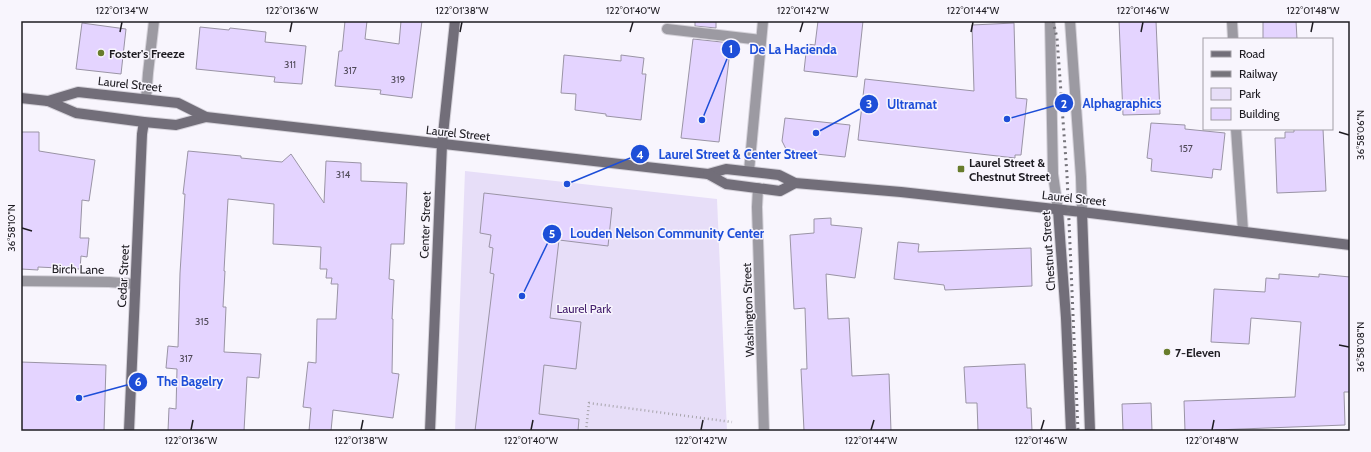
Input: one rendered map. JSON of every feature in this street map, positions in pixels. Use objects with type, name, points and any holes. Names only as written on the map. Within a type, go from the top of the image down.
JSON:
[{"type":"main road","name":"Center Street","points":[[430,431],[442,144],[455,21]]},
{"type":"main road","name":"Laurel Street","points":[[48,101],[78,92],[146,99],[178,103],[206,117],[708,174],[726,169],[749,171],[779,175],[795,183],[900,192],[1082,212],[1350,245]]},
{"type":"main road","name":"Laurel Street","points":[[21,98],[48,101],[76,113],[144,122],[176,125],[206,117]]},
{"type":"main road","name":"Cedar Street","points":[[129,431],[142,134],[144,122]]},
{"type":"main road","name":"Laurel Street","points":[[708,174],[726,184],[780,191],[795,183]]},
{"type":"main road","name":"Chestnut Street","points":[[1058,210],[1066,318],[1071,431]]},
{"type":"main road","points":[[1082,212],[1090,431]]},
{"type":"street","points":[[146,99],[154,21]]},
{"type":"street","points":[[749,171],[763,21]]},
{"type":"street","name":"Chestnut Street","points":[[1050,21],[1053,174],[1058,210]]},
{"type":"street","points":[[1070,21],[1082,212]]},
{"type":"street","points":[[1232,21],[1232,38]]},
{"type":"street","points":[[667,29],[761,40]]},
{"type":"street","points":[[1236,130],[1242,231]]},
{"type":"street","name":"Washington Street","points":[[758,188],[764,431]]},
{"type":"street","name":"Birch Lane","points":[[21,281],[109,282],[135,284]]},
{"type":"path","points":[[586,431],[589,403],[732,422]]},
{"type":"green space","name":"Laurel Park","points":[[465,171],[717,199],[727,431],[455,431]]},
{"type":"building","points":[[345,21],[367,21],[365,39],[399,44],[401,21],[422,21],[412,98],[380,94],[381,90],[335,86],[339,51],[342,51]]},
{"type":"building","points":[[695,21],[716,21],[716,28],[695,26]]},
{"type":"building","points":[[818,21],[863,21],[857,77],[804,71],[807,44],[815,45]]},
{"type":"building","points":[[1119,21],[1156,21],[1160,114],[1123,115]]},
{"type":"building","points":[[1263,21],[1296,21],[1297,38],[1263,38]]},
{"type":"building","points":[[82,23],[126,29],[121,74],[76,69]]},
{"type":"building","points":[[1014,23],[1016,98],[1027,99],[1021,155],[1015,155],[1015,158],[858,140],[865,79],[974,91],[972,25]]},
{"type":"building","points":[[200,27],[229,30],[230,28],[266,32],[265,42],[306,46],[302,84],[274,82],[275,77],[196,69]]},
{"type":"building","points":[[693,39],[731,43],[719,142],[681,138]]},
{"type":"building","points":[[564,55],[621,61],[621,55],[644,58],[642,74],[646,74],[641,120],[606,116],[606,114],[575,110],[576,94],[561,93]]},
{"type":"building","points":[[785,118],[850,125],[845,157],[787,151],[782,141]]},
{"type":"building","points":[[1151,123],[1185,125],[1185,129],[1225,133],[1221,170],[1213,169],[1212,178],[1151,171],[1152,159],[1147,158]]},
{"type":"building","points":[[1294,130],[1323,130],[1326,191],[1277,193],[1275,138],[1285,138],[1285,132],[1294,132]]},
{"type":"building","points":[[21,132],[39,132],[39,151],[95,160],[89,201],[82,200],[80,238],[89,238],[87,257],[81,256],[80,269],[38,267],[38,270],[21,269]]},
{"type":"building","points":[[188,151],[282,162],[291,154],[324,203],[326,161],[361,163],[361,181],[407,183],[404,244],[391,244],[389,279],[394,280],[392,373],[399,374],[393,418],[333,410],[331,431],[309,431],[311,408],[303,407],[308,362],[316,363],[317,319],[336,319],[338,284],[331,284],[332,278],[326,278],[327,269],[320,269],[321,247],[273,244],[274,204],[228,199],[223,307],[226,307],[224,352],[261,354],[259,378],[247,377],[244,431],[168,431],[169,408],[176,409],[177,369],[166,368],[168,346],[178,347],[180,273],[185,194],[183,194]]},
{"type":"building","points":[[484,193],[612,208],[608,246],[559,240],[550,318],[581,322],[576,369],[544,365],[539,414],[579,419],[578,431],[475,431],[494,274],[490,273],[493,248],[489,247],[491,235],[480,233]]},
{"type":"building","points":[[831,218],[831,225],[862,228],[855,278],[826,274],[828,319],[849,318],[852,376],[889,374],[891,431],[804,431],[801,369],[807,369],[805,308],[794,309],[790,235],[814,233],[814,219]]},
{"type":"building","points":[[898,242],[919,244],[918,252],[1031,248],[1032,286],[945,290],[944,285],[894,279]]},
{"type":"building","points":[[1279,274],[1319,277],[1319,274],[1350,277],[1350,392],[1344,392],[1345,425],[1185,431],[1184,401],[1295,397],[1301,322],[1251,318],[1249,344],[1211,342],[1214,289],[1265,292],[1266,278],[1279,279]]},
{"type":"building","points":[[21,362],[106,365],[104,431],[21,431]]},
{"type":"building","points":[[1025,364],[1027,408],[1031,408],[1032,431],[978,431],[977,403],[966,403],[964,367]]},
{"type":"building","points":[[1151,403],[1152,431],[1123,431],[1122,404]]},
{"type":"railway","points":[[1053,21],[1057,38],[1067,175],[1078,431]]},
{"type":"place","name":"Foster's Freeze","points":[[101,53]]},
{"type":"place","name":"Alphagraphics","points":[[1007,119]]},
{"type":"place","name":"De La Hacienda","points":[[702,120]]},
{"type":"place","name":"Ultramat","points":[[816,133]]},
{"type":"place","name":"Laurel Street & Chestnut Street","points":[[961,169]]},
{"type":"place","name":"Laurel Street & Center Street","points":[[567,184]]},
{"type":"place","name":"Louden Nelson Community Center","points":[[522,296]]},
{"type":"place","name":"7-Eleven","points":[[1167,352]]},
{"type":"place","name":"The Bagelry","points":[[79,398]]}]
